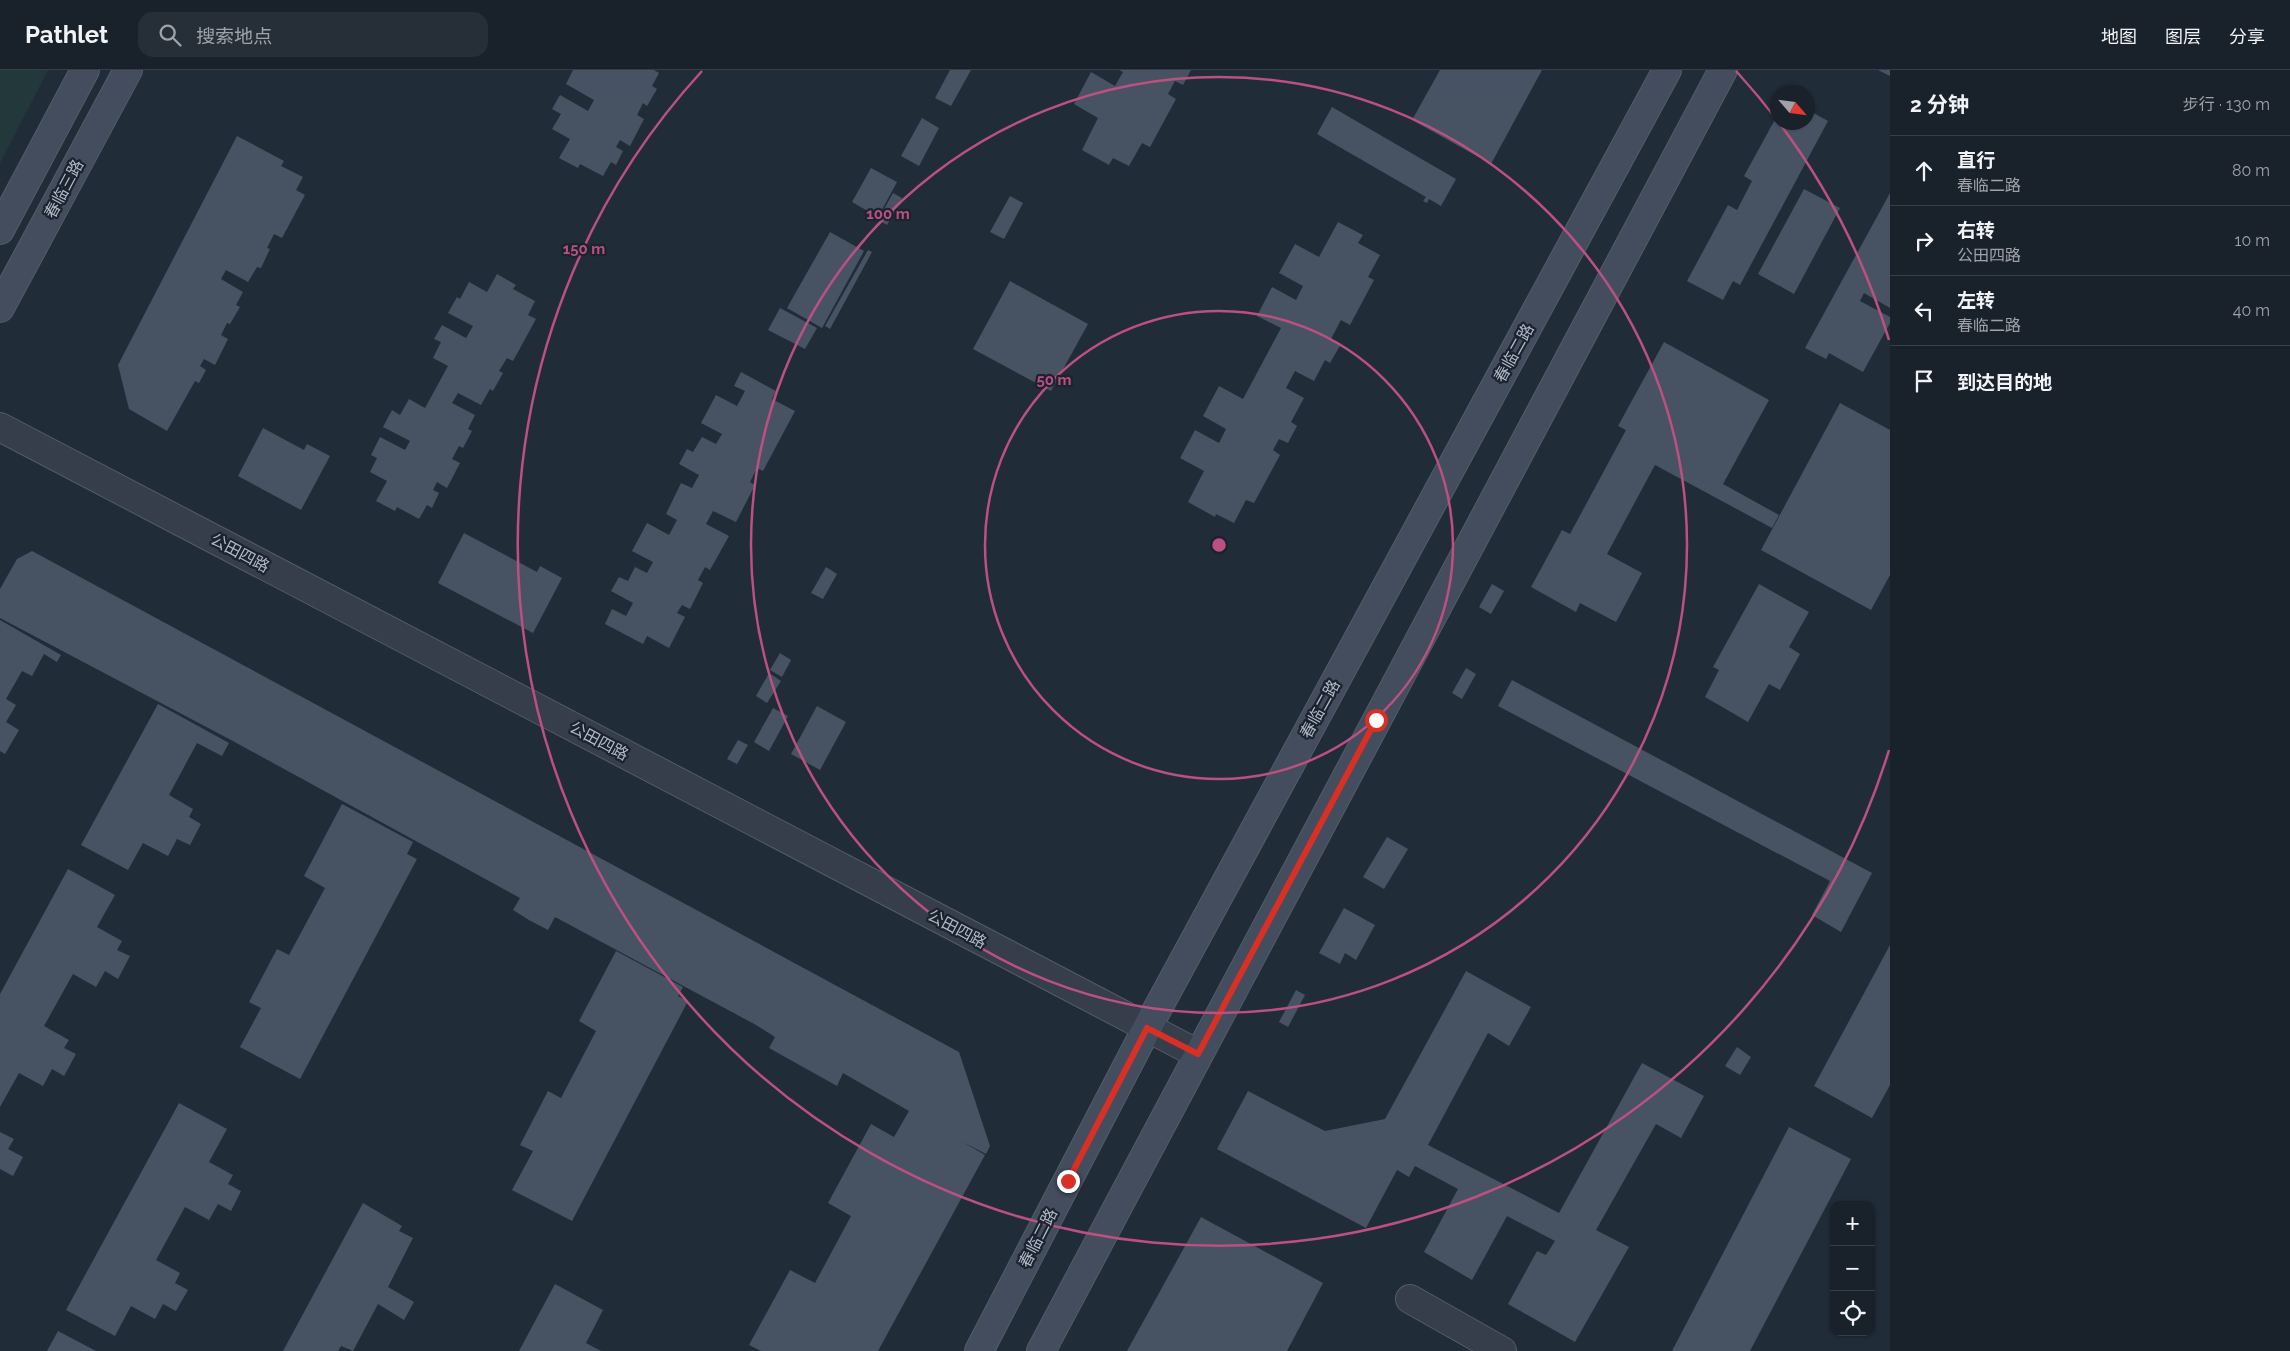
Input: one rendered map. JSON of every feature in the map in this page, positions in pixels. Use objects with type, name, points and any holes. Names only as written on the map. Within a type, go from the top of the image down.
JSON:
[{"type":"street","points":[[0,230],[85,70]]},
{"type":"street","name":"春临三路","points":[[0,308],[128,70]]},
{"type":"street","name":"春临二路","points":[[979,1351],[1147,1028],[1668,70]]},
{"type":"street","points":[[1041,1351],[1723,70]]},
{"type":"street","name":"公田四路","points":[[0,427],[1198,1054]]},
{"type":"street","points":[[1410,1298],[1502,1351]]},
{"type":"green space","points":[[0,70],[48,70],[0,163]]},
{"type":"building","points":[[573,70],[654,70],[659,73],[652,86],[657,89],[647,106],[643,103],[637,115],[644,119],[630,146],[620,140],[616,147],[623,151],[616,165],[611,162],[603,176],[580,164],[578,168],[559,158],[570,139],[552,129],[561,114],[552,109],[560,95],[588,111],[594,100],[566,84]]},
{"type":"building","points":[[950,70],[971,70],[951,106],[935,98]]},
{"type":"building","points":[[1119,70],[1191,70],[1183,85],[1175,81],[1168,94],[1176,99],[1150,147],[1142,143],[1129,166],[1113,158],[1109,165],[1082,150],[1098,118],[1074,104],[1091,72],[1115,86],[1123,72]]},
{"type":"building","points":[[1440,70],[1542,70],[1491,164],[1412,120]]},
{"type":"building","points":[[1878,70],[1890,70],[1890,76]]},
{"type":"building","points":[[1332,107],[1456,179],[1441,206],[1429,199],[1427,203],[1423,201],[1426,197],[1317,134]]},
{"type":"building","points":[[1815,114],[1828,121],[1740,285],[1733,281],[1723,300],[1687,281],[1728,205],[1737,210],[1752,181],[1744,176],[1770,129],[1815,130]]},
{"type":"building","points":[[922,118],[939,128],[919,166],[901,156]]},
{"type":"building","points":[[237,136],[284,161],[281,166],[303,177],[296,190],[305,195],[282,238],[274,234],[267,248],[270,249],[261,268],[257,267],[248,282],[226,270],[221,279],[243,292],[236,305],[240,307],[230,324],[227,323],[221,335],[228,339],[215,365],[204,359],[200,366],[206,370],[199,383],[195,381],[167,431],[129,409],[118,365]]},
{"type":"building","points":[[871,168],[897,182],[878,217],[852,202]]},
{"type":"building","points":[[1804,189],[1840,208],[1794,294],[1758,274]]},
{"type":"building","points":[[893,193],[902,198],[887,225],[878,220]]},
{"type":"building","points":[[1890,193],[1890,308],[1864,293],[1860,301],[1890,317],[1890,323],[1863,372],[1829,353],[1826,359],[1805,348]]},
{"type":"building","points":[[1010,196],[1023,203],[1004,239],[990,232]]},
{"type":"building","points":[[1338,222],[1363,235],[1358,243],[1380,255],[1368,277],[1374,280],[1350,325],[1341,320],[1331,339],[1341,344],[1330,363],[1325,360],[1314,381],[1295,371],[1286,388],[1304,398],[1291,422],[1297,426],[1288,443],[1279,439],[1273,450],[1280,455],[1254,503],[1246,500],[1234,523],[1216,514],[1215,517],[1188,502],[1204,471],[1180,458],[1195,430],[1219,443],[1226,429],[1203,416],[1219,386],[1243,399],[1281,328],[1257,316],[1272,287],[1296,300],[1303,286],[1279,273],[1295,244],[1319,257]]},
{"type":"building","points":[[830,232],[864,251],[822,328],[787,308]]},
{"type":"building","points":[[868,250],[872,252],[830,329],[825,326]]},
{"type":"building","points":[[497,274],[516,285],[513,289],[535,301],[528,315],[536,319],[513,361],[507,358],[499,371],[503,373],[493,391],[490,389],[481,405],[458,393],[452,403],[475,415],[468,429],[472,431],[463,448],[459,446],[452,459],[460,463],[447,488],[437,482],[433,490],[439,493],[432,508],[427,505],[419,519],[397,507],[395,511],[376,501],[387,481],[370,472],[377,458],[371,455],[380,437],[405,450],[410,441],[383,427],[392,410],[400,415],[409,399],[425,408],[448,366],[433,358],[441,342],[434,339],[442,325],[466,338],[473,326],[448,313],[457,297],[460,299],[469,282],[487,292]]},
{"type":"building","points":[[1010,281],[1088,324],[1051,391],[973,349]]},
{"type":"building","points":[[780,308],[817,328],[805,349],[768,330]]},
{"type":"building","points":[[1664,342],[1769,400],[1723,484],[1779,515],[1772,528],[1655,465],[1607,554],[1642,573],[1616,622],[1580,603],[1576,612],[1531,587],[1562,530],[1570,534],[1626,430],[1618,426]]},
{"type":"building","points":[[741,372],[776,391],[772,399],[795,411],[763,471],[757,468],[750,482],[755,485],[736,522],[713,511],[706,524],[729,536],[710,570],[705,567],[698,580],[703,583],[690,609],[682,605],[677,613],[685,617],[669,648],[647,636],[643,644],[605,624],[612,609],[626,616],[633,603],[611,591],[619,577],[628,581],[635,567],[647,573],[653,562],[632,551],[647,523],[669,535],[677,520],[666,514],[681,483],[692,488],[699,475],[679,464],[687,449],[693,452],[702,437],[716,444],[722,434],[701,423],[716,395],[737,406],[745,391],[734,386]]},
{"type":"building","points":[[1840,403],[1890,430],[1890,575],[1871,610],[1761,550]]},
{"type":"building","points":[[263,428],[304,450],[307,444],[330,456],[301,510],[238,476]]},
{"type":"building","points":[[464,533],[537,572],[540,566],[562,578],[533,633],[438,583]]},
{"type":"building","points":[[32,551],[959,1052],[990,1146],[986,1154],[963,1142],[985,1155],[878,1351],[761,1351],[749,1345],[790,1270],[815,1283],[851,1216],[828,1203],[871,1124],[894,1137],[909,1111],[843,1073],[837,1086],[769,1048],[775,1037],[756,1025],[557,918],[555,917],[548,930],[529,920],[513,910],[520,898],[231,740],[0,618],[0,589],[17,559]]},
{"type":"building","points":[[826,567],[837,574],[823,599],[811,593]]},
{"type":"building","points":[[1492,584],[1504,591],[1491,614],[1479,607]]},
{"type":"building","points":[[1759,584],[1809,612],[1789,647],[1800,654],[1780,690],[1769,684],[1748,722],[1705,697],[1719,670],[1713,667]]},
{"type":"building","points":[[0,620],[61,655],[57,662],[44,654],[32,676],[22,671],[6,699],[16,705],[6,722],[19,730],[5,754],[0,751]]},
{"type":"building","points":[[780,653],[791,660],[782,677],[770,670]]},
{"type":"building","points":[[1466,668],[1476,674],[1462,699],[1452,693]]},
{"type":"building","points":[[769,673],[781,681],[767,703],[756,696]]},
{"type":"building","points":[[1512,680],[1872,873],[1841,932],[1812,915],[1830,881],[1498,706]]},
{"type":"building","points":[[158,704],[229,743],[222,756],[197,743],[169,795],[193,809],[189,817],[201,824],[190,845],[177,839],[168,856],[143,843],[128,870],[81,845]]},
{"type":"building","points":[[817,706],[846,722],[820,770],[791,754]]},
{"type":"building","points":[[773,708],[788,716],[769,751],[754,742]]},
{"type":"building","points":[[738,740],[748,745],[737,764],[727,759]]},
{"type":"building","points":[[342,804],[413,842],[407,854],[417,859],[300,1079],[240,1047],[261,1008],[249,1002],[277,949],[289,955],[325,888],[304,876]]},
{"type":"building","points":[[1387,837],[1408,849],[1384,889],[1363,877]]},
{"type":"building","points":[[68,869],[115,895],[97,927],[122,941],[117,950],[130,956],[118,979],[105,971],[96,987],[73,974],[44,1026],[69,1040],[64,1048],[76,1054],[64,1076],[52,1069],[43,1086],[19,1073],[0,1107],[0,994]]},
{"type":"building","points":[[1344,908],[1375,925],[1356,960],[1345,953],[1340,964],[1319,953]]},
{"type":"building","points":[[1890,945],[1890,1085],[1872,1118],[1814,1086]]},
{"type":"building","points":[[616,951],[683,987],[678,996],[688,1001],[572,1221],[512,1190],[533,1151],[520,1145],[548,1091],[561,1098],[596,1031],[579,1021]]},
{"type":"building","points":[[1466,971],[1531,1007],[1509,1046],[1488,1033],[1428,1145],[1559,1213],[1642,1063],[1704,1096],[1681,1138],[1656,1124],[1596,1230],[1629,1247],[1575,1342],[1508,1304],[1537,1251],[1546,1255],[1555,1241],[1507,1216],[1472,1280],[1424,1252],[1458,1189],[1415,1166],[1409,1177],[1397,1170],[1366,1228],[1217,1149],[1248,1091],[1325,1131],[1385,1119]]},
{"type":"building","points":[[1296,990],[1305,995],[1288,1027],[1279,1022]]},
{"type":"building","points":[[1737,1047],[1751,1057],[1740,1075],[1725,1066]]},
{"type":"building","points":[[179,1103],[227,1129],[209,1162],[233,1175],[228,1184],[241,1191],[231,1211],[218,1204],[209,1220],[185,1207],[156,1260],[180,1273],[175,1283],[188,1290],[176,1311],[163,1304],[155,1319],[131,1306],[115,1336],[66,1310]]},
{"type":"building","points":[[1789,1127],[1851,1159],[1750,1351],[1672,1351]]},
{"type":"building","points":[[0,1132],[14,1139],[8,1149],[23,1157],[13,1176],[0,1169]]},
{"type":"building","points":[[363,1203],[402,1226],[399,1231],[413,1238],[388,1287],[414,1302],[404,1320],[378,1304],[353,1351],[341,1346],[338,1351],[283,1351]]},
{"type":"building","points":[[1201,1217],[1323,1283],[1287,1351],[1127,1351]]},
{"type":"building","points":[[555,1284],[603,1310],[586,1343],[601,1351],[519,1351]]},
{"type":"building","points":[[58,1331],[96,1351],[47,1351]]},
{"type":"route","points":[[1068,1181],[1147,1028],[1198,1054],[1376,720]]}]
